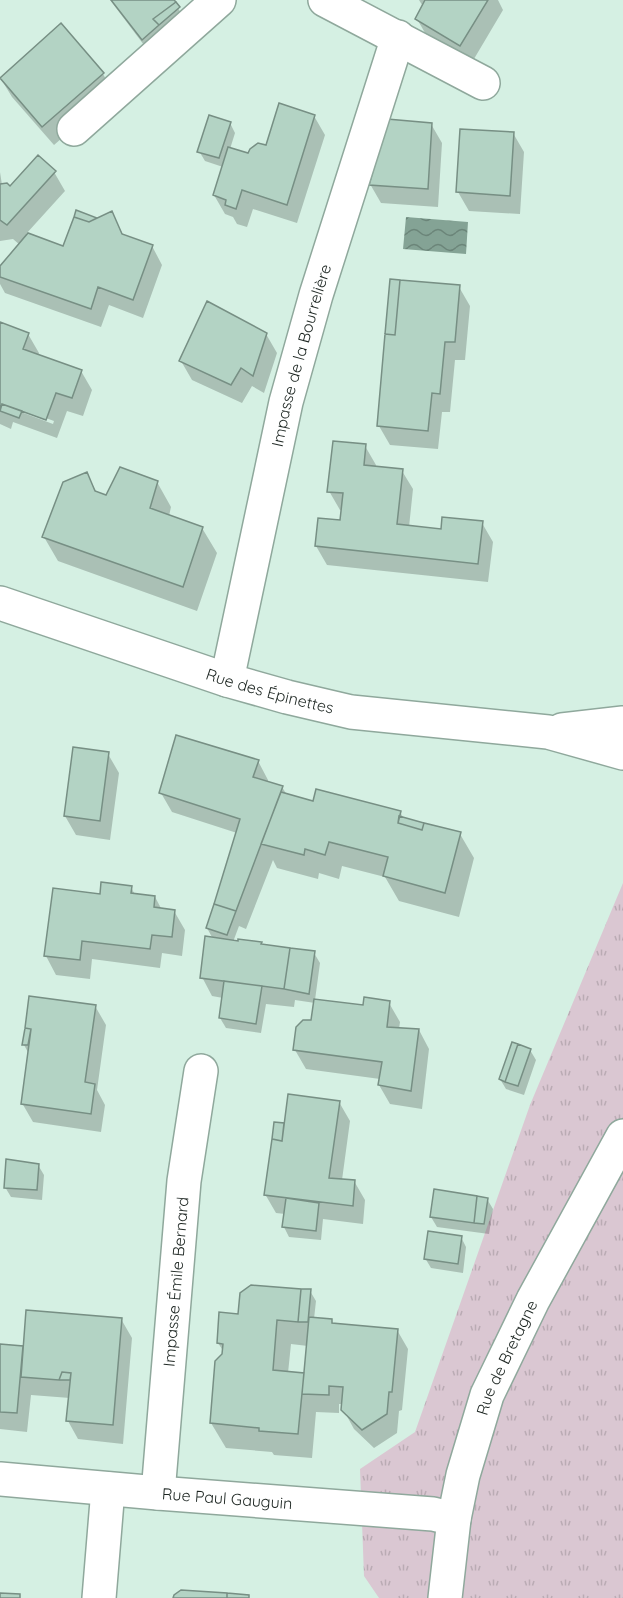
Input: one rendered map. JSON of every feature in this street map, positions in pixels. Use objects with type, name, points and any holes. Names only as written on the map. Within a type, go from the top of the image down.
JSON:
[{"type":"street","points":[[74,129],[219,0]]},
{"type":"street","points":[[325,0],[359,8],[398,37],[483,83]]},
{"type":"street","name":"Impasse de la Bourrelière","points":[[226,680],[289,391],[316,295],[398,37]]},
{"type":"street","name":"Rue des Épinettes","points":[[0,603],[226,680],[351,712],[548,732],[623,753]]},
{"type":"street","name":"Rue des Épinettes","points":[[548,732],[623,723]]},
{"type":"street","name":"Impasse Émile Bernard","points":[[158,1493],[184,1181],[201,1071]]},
{"type":"street","name":"Rue de Bretagne","points":[[445,1598],[454,1519],[463,1475],[487,1395],[533,1300],[623,1136]]},
{"type":"street","name":"Rue Paul Gauguin","points":[[0,1479],[433,1514],[454,1519]]},
{"type":"street","points":[[99,1598],[108,1489]]},
{"type":"green space","points":[[623,883],[623,1598],[379,1598],[364,1576],[360,1469],[415,1432],[530,1105]]},
{"type":"water","points":[[406,217],[468,222],[466,254],[403,249]]},
{"type":"building","points":[[111,0],[174,0],[176,2],[153,19],[159,25],[142,40]]},
{"type":"building","points":[[425,0],[488,0],[460,46],[415,19]]},
{"type":"building","points":[[176,2],[180,7],[159,25],[153,19]]},
{"type":"building","points":[[61,23],[104,73],[42,127],[0,78]]},
{"type":"building","points":[[279,103],[315,115],[287,205],[242,190],[236,209],[225,205],[226,200],[213,195],[228,147],[248,153],[258,143],[266,145]]},
{"type":"building","points":[[209,115],[231,122],[219,158],[197,152]]},
{"type":"building","points":[[387,119],[432,123],[428,189],[369,185]]},
{"type":"building","points":[[460,129],[514,132],[510,196],[456,192]]},
{"type":"building","points":[[38,155],[56,171],[7,225],[0,220],[0,184],[7,183],[10,186]]},
{"type":"building","points":[[76,210],[97,218],[89,222],[74,217]]},
{"type":"building","points":[[112,211],[122,234],[153,245],[133,300],[98,287],[91,309],[0,277],[0,266],[28,233],[63,246],[74,217],[89,222]]},
{"type":"building","points":[[390,279],[400,280],[395,335],[385,334]]},
{"type":"building","points":[[400,280],[460,285],[455,342],[445,342],[440,394],[432,393],[428,431],[377,426],[385,334],[395,335]]},
{"type":"building","points":[[207,301],[267,333],[253,376],[241,368],[231,385],[179,361]]},
{"type":"building","points":[[0,322],[29,333],[23,349],[82,370],[72,398],[56,393],[46,420],[2,404],[0,410]]},
{"type":"building","points":[[2,404],[22,411],[19,418],[0,411]]},
{"type":"building","points":[[333,441],[366,444],[364,465],[403,469],[397,524],[441,529],[442,517],[483,521],[478,564],[315,546],[318,518],[340,520],[343,493],[327,492]]},
{"type":"building","points":[[120,467],[158,481],[150,508],[203,527],[183,587],[42,537],[63,482],[87,472],[95,491],[106,495]]},
{"type":"building","points":[[176,735],[259,760],[253,777],[283,786],[236,911],[214,904],[240,819],[159,793]]},
{"type":"building","points":[[73,747],[109,752],[100,821],[64,816]]},
{"type":"building","points":[[316,789],[401,811],[398,823],[422,830],[424,823],[461,832],[445,893],[383,876],[388,857],[329,842],[325,855],[305,849],[304,855],[261,844],[281,792],[313,801]]},
{"type":"building","points":[[399,816],[424,823],[422,830],[398,823]]},
{"type":"building","points":[[101,882],[132,886],[131,893],[155,896],[154,907],[175,910],[172,937],[152,935],[150,949],[82,941],[80,960],[44,956],[53,888],[100,894]]},
{"type":"building","points":[[214,904],[236,911],[227,935],[206,928]]},
{"type":"building","points":[[205,936],[262,942],[261,944],[290,948],[284,989],[200,978]]},
{"type":"building","points":[[290,948],[315,951],[309,994],[284,989]]},
{"type":"building","points":[[224,981],[262,986],[256,1024],[219,1018]]},
{"type":"building","points":[[29,996],[96,1005],[85,1082],[95,1084],[91,1114],[21,1104],[31,1029],[25,1028]]},
{"type":"building","points":[[364,997],[390,1001],[387,1027],[419,1029],[411,1091],[378,1085],[382,1062],[293,1050],[296,1027],[303,1020],[311,1020],[314,999],[363,1005]]},
{"type":"building","points":[[25,1028],[31,1029],[28,1045],[22,1045]]},
{"type":"building","points":[[512,1042],[518,1044],[505,1082],[499,1079]]},
{"type":"building","points":[[518,1044],[531,1049],[518,1086],[505,1082]]},
{"type":"building","points":[[288,1094],[340,1101],[329,1178],[355,1180],[353,1206],[264,1195],[272,1139],[282,1141]]},
{"type":"building","points":[[274,1122],[284,1123],[282,1141],[272,1139]]},
{"type":"building","points":[[6,1159],[39,1164],[37,1190],[4,1188]]},
{"type":"building","points":[[434,1189],[477,1196],[474,1223],[430,1217]]},
{"type":"building","points":[[477,1196],[488,1198],[484,1224],[474,1223]]},
{"type":"building","points":[[286,1198],[319,1203],[316,1231],[282,1227]]},
{"type":"building","points":[[428,1231],[462,1236],[458,1264],[424,1259]]},
{"type":"building","points":[[251,1285],[301,1289],[298,1322],[277,1320],[273,1370],[304,1373],[298,1434],[259,1431],[259,1428],[210,1423],[215,1361],[222,1354],[223,1344],[217,1343],[219,1312],[238,1314],[240,1293]]},
{"type":"building","points":[[301,1289],[311,1289],[308,1322],[298,1322]]},
{"type":"building","points":[[26,1310],[122,1318],[113,1425],[66,1421],[71,1373],[62,1372],[59,1380],[21,1377]]},
{"type":"building","points":[[309,1317],[332,1319],[332,1323],[398,1329],[392,1392],[389,1392],[387,1414],[362,1430],[341,1410],[343,1387],[329,1386],[329,1395],[302,1394]]},
{"type":"building","points":[[0,1344],[23,1346],[17,1413],[0,1412]]},
{"type":"building","points":[[62,1372],[71,1373],[70,1380],[59,1380]]},
{"type":"building","points":[[181,1590],[227,1593],[227,1598],[173,1598]]},
{"type":"building","points":[[0,1593],[20,1594],[20,1598],[0,1598]]},
{"type":"building","points":[[227,1593],[249,1595],[249,1598],[227,1598]]}]
